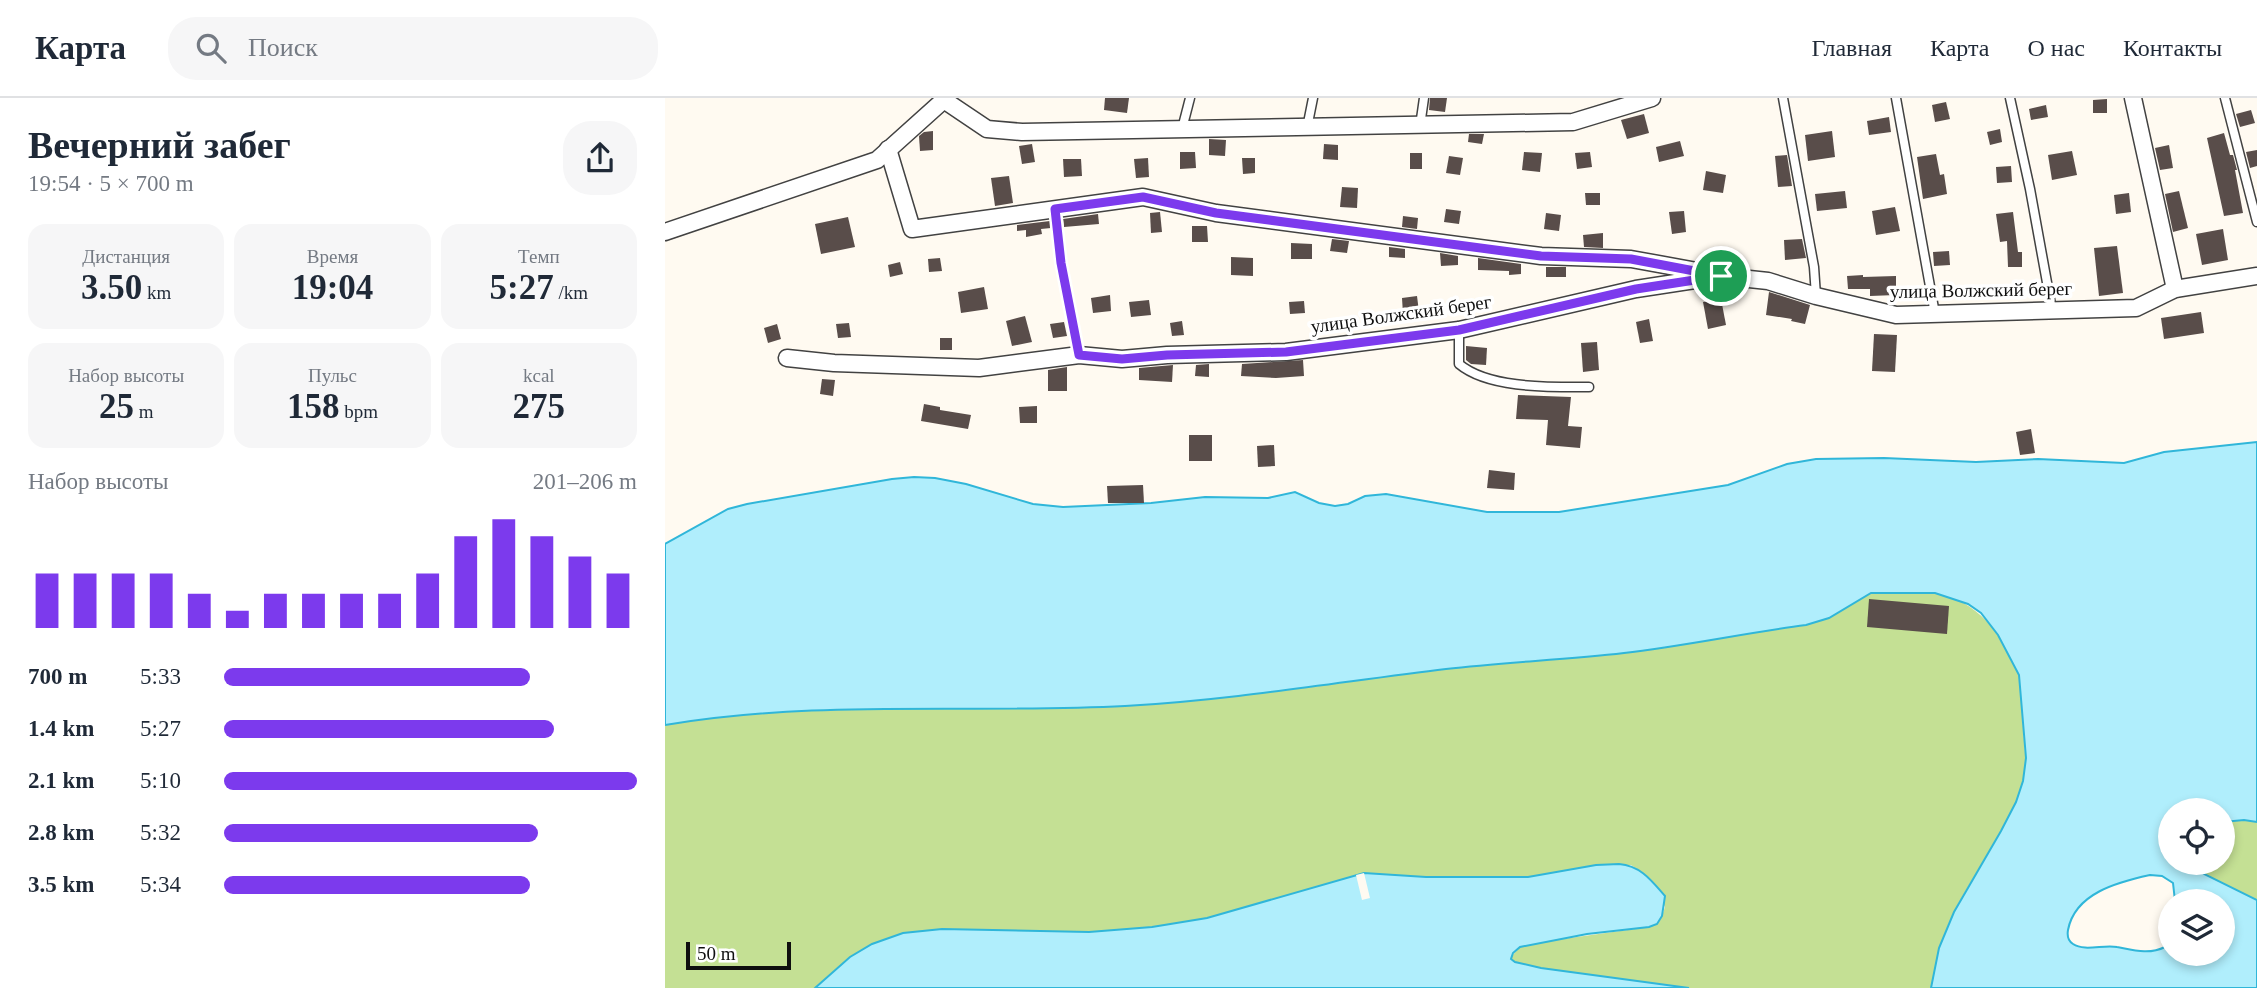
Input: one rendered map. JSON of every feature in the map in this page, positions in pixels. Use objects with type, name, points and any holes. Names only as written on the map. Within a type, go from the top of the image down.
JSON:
[{"type":"street","points":[[665,232],[877,160],[945,99],[987,129],[1022,132],[1573,122],[1652,98]]},
{"type":"street","points":[[2133,98],[2175,289]]},
{"type":"street","points":[[888,149],[912,229],[1143,197],[1216,213],[1541,256],[1631,259],[1721,276]]},
{"type":"street","name":"улица Волжский берег","points":[[787,358],[834,363],[979,368],[1079,355],[1122,359],[1286,352],[1459,330],[1636,289],[1721,276],[1768,281],[1816,296],[1896,315],[2136,308],[2175,289],[2257,276]]},
{"type":"lane","points":[[1182,130],[1190,98]]},
{"type":"lane","points":[[1307,128],[1313,98]]},
{"type":"lane","points":[[1420,126],[1424,98]]},
{"type":"lane","points":[[1783,98],[1814,267],[1816,296]]},
{"type":"lane","points":[[1896,98],[1935,314]]},
{"type":"lane","points":[[2010,98],[2052,310]]},
{"type":"lane","points":[[2225,98],[2257,222]]},
{"type":"lane","points":[[1055,209],[1061,263],[1079,355]]},
{"type":"lane","points":[[1459,330],[1459,364],[1471,374],[1530,387],[1589,387]]},
{"type":"green space","points":[[1930,592],[1949,597],[1963,603],[1987,621],[2012,659],[2022,693],[2025,763],[2022,785],[2008,818],[1950,921],[1931,988],[1689,988],[1514,962],[1510,958],[1520,947],[1657,924],[1665,907],[1654,884],[1642,872],[1631,865],[1596,865],[1528,877],[1426,877],[1364,873],[1207,918],[1152,927],[1089,932],[822,983],[815,988],[665,988],[665,725],[779,712],[1068,708],[1207,700],[1806,625],[1829,618],[1871,593]]},
{"type":"green space","points":[[2235,821],[2257,822],[2257,900],[2206,875],[2235,875]]},
{"type":"water","points":[[2257,442],[2257,822],[2235,821],[2235,798],[2158,798],[2158,875],[2206,875],[2235,889],[2174,889],[2173,883],[2162,876],[2150,875],[2125,881],[2100,891],[2079,907],[2072,917],[2068,938],[2073,944],[2083,947],[2112,946],[2147,951],[2158,949],[2158,966],[2235,966],[2235,889],[2257,900],[2257,988],[1931,988],[1939,948],[1954,912],[2016,802],[2023,781],[2026,758],[2019,675],[1998,635],[1981,613],[1968,604],[1935,593],[1871,593],[1829,618],[1806,625],[1647,650],[1446,669],[1205,700],[1068,708],[779,712],[665,725],[665,544],[728,509],[747,504],[914,477],[966,484],[1033,504],[1063,507],[1151,503],[1205,497],[1268,498],[1295,492],[1319,503],[1335,506],[1348,504],[1365,496],[1386,494],[1487,512],[1559,512],[1728,485],[1787,464],[1816,459],[1884,458],[1976,462],[2038,459],[2124,463],[2164,452]]},
{"type":"water","points":[[1619,864],[1640,871],[1665,896],[1662,916],[1657,924],[1520,947],[1511,959],[1541,968],[1689,988],[815,988],[850,957],[872,944],[903,933],[942,929],[1089,932],[1152,927],[1207,918],[1364,873],[1426,877],[1528,877],[1596,865]]},
{"type":"pier","points":[[1364,873],[1370,898],[1362,900],[1356,875]]},
{"type":"building","points":[[1105,98],[1129,98],[1127,113],[1104,110]]},
{"type":"building","points":[[1430,98],[1447,98],[1445,112],[1429,110]]},
{"type":"building","points":[[2107,99],[2107,113],[2093,113],[2093,100]]},
{"type":"building","points":[[1946,102],[1950,119],[1935,122],[1932,105]]},
{"type":"building","points":[[2046,105],[2048,117],[2031,120],[2029,109]]},
{"type":"building","points":[[2251,110],[2255,123],[2240,127],[2236,114]]},
{"type":"building","points":[[1644,114],[1649,133],[1627,139],[1621,120]]},
{"type":"building","points":[[1889,117],[1891,132],[1869,135],[1867,121]]},
{"type":"building","points":[[2000,129],[2002,142],[1990,145],[1987,132]]},
{"type":"building","points":[[933,131],[933,150],[920,151],[919,136]]},
{"type":"building","points":[[1832,131],[1835,157],[1808,161],[1805,135]]},
{"type":"building","points":[[2224,133],[2237,170],[2243,213],[2224,216],[2207,138]]},
{"type":"building","points":[[1469,134],[1484,134],[1482,144],[1468,142]]},
{"type":"building","points":[[1209,139],[1226,140],[1225,156],[1209,155]]},
{"type":"building","points":[[1680,141],[1684,156],[1659,162],[1656,147]]},
{"type":"building","points":[[1032,144],[1035,162],[1022,164],[1019,146]]},
{"type":"building","points":[[1324,144],[1338,145],[1338,160],[1323,159]]},
{"type":"building","points":[[2169,145],[2173,168],[2160,170],[2155,148]]},
{"type":"building","points":[[2257,150],[2257,166],[2250,168],[2246,152]]},
{"type":"building","points":[[2072,151],[2077,175],[2052,180],[2048,155]]},
{"type":"building","points":[[1180,152],[1195,152],[1196,168],[1180,169]]},
{"type":"building","points":[[1524,152],[1542,153],[1540,172],[1522,170]]},
{"type":"building","points":[[1590,152],[1592,167],[1577,169],[1575,153]]},
{"type":"building","points":[[1410,153],[1422,153],[1422,169],[1410,169]]},
{"type":"building","points":[[1936,154],[1940,175],[1944,174],[1947,194],[1923,199],[1917,157]]},
{"type":"building","points":[[1787,155],[1792,186],[1778,187],[1775,156]]},
{"type":"building","points":[[1449,156],[1463,158],[1460,175],[1446,173]]},
{"type":"building","points":[[1148,158],[1149,177],[1136,178],[1134,159]]},
{"type":"building","points":[[1242,158],[1255,158],[1255,173],[1243,174]]},
{"type":"building","points":[[1063,159],[1081,159],[1082,176],[1064,177]]},
{"type":"building","points":[[2011,166],[2012,182],[1997,183],[1996,167]]},
{"type":"building","points":[[1706,171],[1726,175],[1723,193],[1703,190]]},
{"type":"building","points":[[1009,176],[1013,203],[995,206],[991,178]]},
{"type":"building","points":[[1342,187],[1358,188],[1357,208],[1340,207]]},
{"type":"building","points":[[1845,191],[1847,208],[1817,211],[1815,194]]},
{"type":"building","points":[[2179,191],[2188,228],[2173,232],[2165,194]]},
{"type":"building","points":[[1585,193],[1600,193],[1600,205],[1586,205]]},
{"type":"building","points":[[2129,193],[2131,212],[2116,214],[2114,195]]},
{"type":"building","points":[[1895,207],[1900,231],[1876,235],[1872,211]]},
{"type":"building","points":[[1446,209],[1461,211],[1459,224],[1444,222]]},
{"type":"building","points":[[1684,211],[1686,232],[1672,234],[1669,212]]},
{"type":"building","points":[[1160,212],[1162,232],[1151,233],[1150,213]]},
{"type":"building","points":[[2013,212],[2018,252],[2022,252],[2022,267],[2008,267],[2007,241],[2000,242],[1996,214]]},
{"type":"building","points":[[1546,213],[1561,215],[1559,231],[1544,229]]},
{"type":"building","points":[[1098,214],[1099,224],[1064,227],[1063,219]]},
{"type":"building","points":[[1403,216],[1418,218],[1417,229],[1402,227]]},
{"type":"building","points":[[848,217],[855,247],[821,254],[815,224]]},
{"type":"building","points":[[1050,221],[1051,228],[1041,229],[1042,234],[1026,237],[1026,230],[1017,231],[1017,225]]},
{"type":"building","points":[[1192,226],[1207,226],[1208,242],[1192,242]]},
{"type":"building","points":[[2223,229],[2228,260],[2202,265],[2196,234]]},
{"type":"building","points":[[1603,233],[1603,248],[1584,247],[1583,235]]},
{"type":"building","points":[[1332,239],[1349,241],[1347,253],[1330,251]]},
{"type":"building","points":[[1802,239],[1806,258],[1785,260],[1784,240]]},
{"type":"building","points":[[1291,243],[1312,244],[1312,259],[1291,259]]},
{"type":"building","points":[[2117,246],[2123,293],[2099,296],[2094,248]]},
{"type":"building","points":[[1389,247],[1405,249],[1405,258],[1389,257]]},
{"type":"building","points":[[1949,251],[1950,265],[1934,266],[1933,252]]},
{"type":"building","points":[[1440,253],[1458,256],[1458,265],[1441,266]]},
{"type":"building","points":[[1231,257],[1253,258],[1253,276],[1231,275]]},
{"type":"building","points":[[940,258],[942,271],[929,272],[928,259]]},
{"type":"building","points":[[1478,258],[1521,264],[1521,274],[1509,275],[1509,271],[1478,270]]},
{"type":"building","points":[[900,262],[903,274],[890,277],[888,265]]},
{"type":"building","points":[[1546,267],[1566,267],[1566,277],[1546,277]]},
{"type":"building","points":[[1847,276],[1896,276],[1896,295],[1870,296],[1870,289],[1848,289]]},
{"type":"building","points":[[984,287],[988,309],[961,313],[958,292]]},
{"type":"building","points":[[1769,292],[1810,305],[1805,324],[1766,315]]},
{"type":"building","points":[[1110,295],[1111,311],[1093,313],[1091,298]]},
{"type":"building","points":[[1417,296],[1419,312],[1403,314],[1402,298]]},
{"type":"building","points":[[1721,299],[1726,325],[1708,329],[1703,302]]},
{"type":"building","points":[[1149,300],[1151,315],[1131,317],[1129,302]]},
{"type":"building","points":[[1304,301],[1305,313],[1290,314],[1289,302]]},
{"type":"building","points":[[2201,312],[2204,333],[2164,339],[2161,318]]},
{"type":"building","points":[[1025,316],[1032,342],[1012,346],[1006,321]]},
{"type":"building","points":[[1649,319],[1653,341],[1640,343],[1636,322]]},
{"type":"building","points":[[1182,321],[1184,335],[1172,336],[1170,323]]},
{"type":"building","points":[[1064,322],[1067,336],[1053,338],[1050,324]]},
{"type":"building","points":[[849,323],[851,337],[838,338],[836,324]]},
{"type":"building","points":[[777,324],[781,339],[768,343],[764,328]]},
{"type":"building","points":[[1874,334],[1897,335],[1895,372],[1872,371]]},
{"type":"building","points":[[940,338],[952,338],[952,350],[940,350]]},
{"type":"building","points":[[1597,342],[1599,370],[1583,372],[1581,343]]},
{"type":"building","points":[[1466,346],[1487,348],[1486,365],[1471,364],[1466,360]]},
{"type":"building","points":[[1303,360],[1304,376],[1241,376],[1242,364]]},
{"type":"building","points":[[1209,364],[1209,377],[1195,376],[1196,365]]},
{"type":"building","points":[[1173,365],[1172,382],[1139,380],[1139,368]]},
{"type":"building","points":[[1067,367],[1067,391],[1048,391],[1048,370]]},
{"type":"building","points":[[822,379],[835,380],[833,396],[820,394]]},
{"type":"building","points":[[1518,395],[1571,397],[1568,426],[1582,427],[1580,448],[1546,445],[1548,420],[1516,419]]},
{"type":"building","points":[[924,404],[940,407],[940,410],[971,415],[968,429],[921,421]]},
{"type":"building","points":[[1037,406],[1037,423],[1020,423],[1019,407]]},
{"type":"building","points":[[2031,429],[2035,453],[2020,455],[2016,432]]},
{"type":"building","points":[[1189,435],[1212,435],[1212,461],[1189,461]]},
{"type":"building","points":[[1274,445],[1275,466],[1258,467],[1257,446]]},
{"type":"building","points":[[1489,470],[1515,473],[1514,490],[1487,488]]},
{"type":"building","points":[[1143,485],[1144,503],[1108,503],[1107,486]]},
{"type":"building","points":[[1869,599],[1949,606],[1947,634],[1867,627]]},
{"type":"route","points":[[1143,197],[1216,213],[1541,256],[1631,259],[1721,276],[1636,289],[1459,330],[1286,352],[1122,359],[1079,355],[1061,263],[1055,209],[1143,197]]}]
